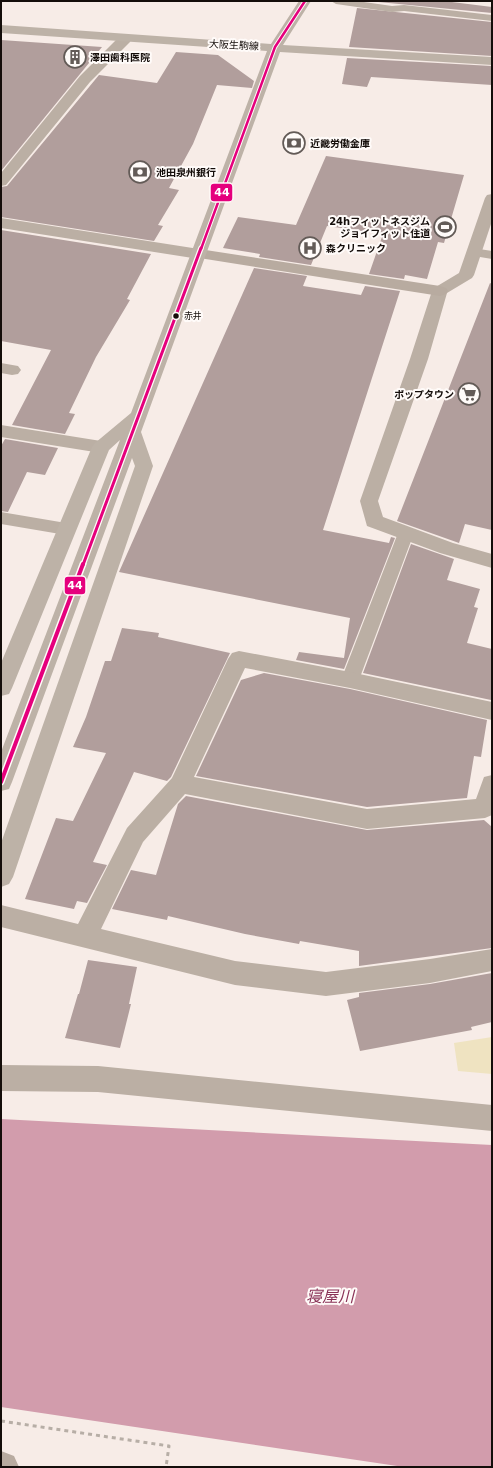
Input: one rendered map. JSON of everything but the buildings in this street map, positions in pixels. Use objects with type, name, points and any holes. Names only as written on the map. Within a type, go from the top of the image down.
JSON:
[{"type":"main road","points":[[1,782],[56,630],[199,254],[275,47],[305,1]]},
{"type":"main road","name":"大阪生駒線","points":[[1,29],[125,39],[492,61]]},
{"type":"main road","points":[[1,688],[101,447],[135,423]]},
{"type":"main road","points":[[1,877],[144,466],[135,423]]},
{"type":"street","points":[[1,182],[85,79],[125,39]]},
{"type":"street","points":[[1,223],[440,291],[466,275],[492,198]]},
{"type":"street","points":[[440,291],[419,359],[369,501],[374,521],[406,533],[492,560]]},
{"type":"street","points":[[1,431],[101,447]]},
{"type":"street","points":[[85,936],[134,835],[180,784],[239,659],[350,680],[492,711]]},
{"type":"street","points":[[180,784],[368,819],[489,810],[492,784]]},
{"type":"street","points":[[1,916],[235,973],[326,984],[430,971],[492,960]]},
{"type":"street","points":[[1,1078],[98,1079],[492,1118]]},
{"type":"lane","points":[[336,1],[392,9],[404,8],[492,18]]},
{"type":"lane","points":[[474,252],[492,255]]},
{"type":"lane","points":[[1,518],[66,529]]},
{"type":"lane","points":[[350,680],[406,533]]},
{"type":"path","points":[[1,1421],[169,1446],[166,1467]]},
{"type":"shaded area","points":[[492,1037],[492,1074],[458,1071],[454,1043]]},
{"type":"water","name":"寝屋川","points":[[1,1119],[492,1145],[492,1467],[404,1467],[1,1407]]},
{"type":"transit line","name":"44","points":[[1,782],[174,323],[275,47],[305,1]]},
{"type":"place","name":"澤田歯科医院","points":[[75,57]]},
{"type":"place","name":"近畿労働金庫","points":[[294,143]]},
{"type":"place","name":"池田泉州銀行","points":[[140,172]]},
{"type":"place","name":"24hフィットネスジム ジョイフィット住道","points":[[445,227]]},
{"type":"place","name":"森クリニック","points":[[310,248]]},
{"type":"place","name":"赤井","points":[[176,316]]},
{"type":"place","name":"ポップタウン","points":[[469,394]]}]
